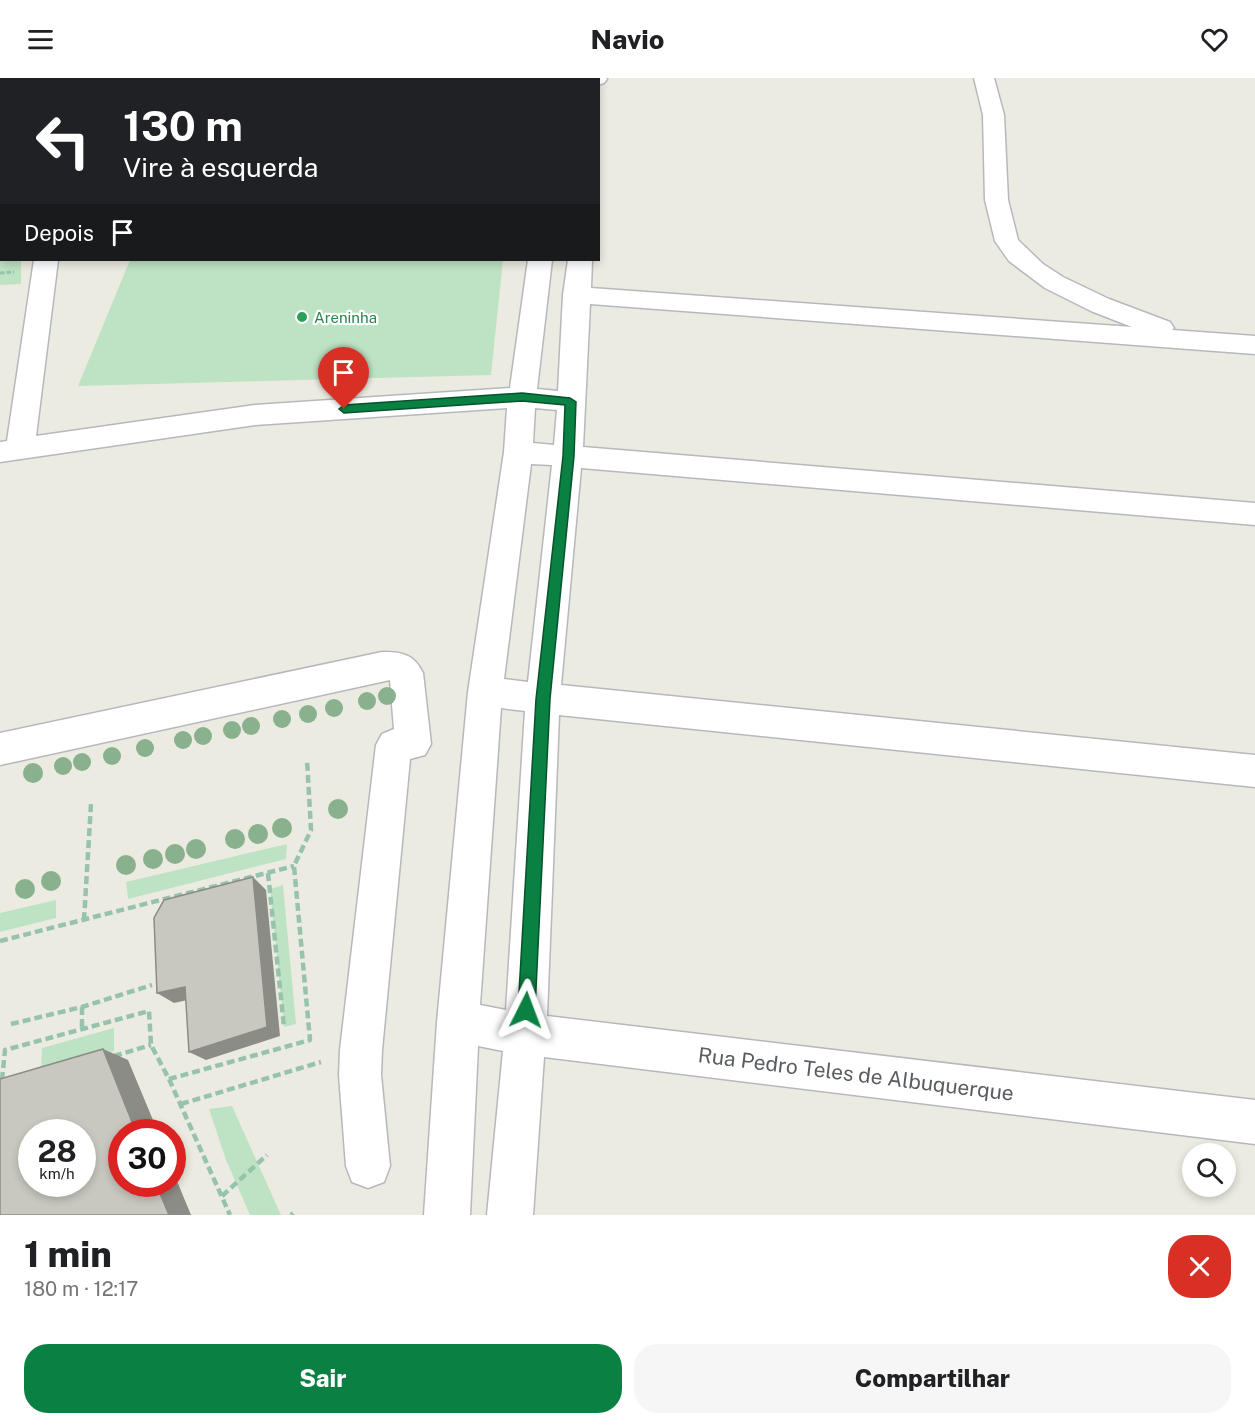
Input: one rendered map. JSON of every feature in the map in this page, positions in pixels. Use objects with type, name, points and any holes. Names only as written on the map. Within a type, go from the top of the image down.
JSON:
[{"type":"street","points":[[984,78],[995,124],[995,179],[1000,216],[1007,241],[1022,261],[1090,301],[1140,322],[1206,342]]},
{"type":"street","points":[[46,261],[10,450],[255,415],[522,397],[570,402]]},
{"type":"street","points":[[447,1215],[458,1022],[485,692],[518,452],[522,397],[540,261]]},
{"type":"street","points":[[510,1215],[525,1034],[543,699],[568,456],[576,295],[580,261]]},
{"type":"street","points":[[576,295],[1255,345]]},
{"type":"street","points":[[518,452],[1255,514]]},
{"type":"street","points":[[0,749],[382,666],[399,666],[406,673],[404,745],[361,1050],[360,1075],[368,1166]]},
{"type":"street","points":[[485,692],[1255,771]]},
{"type":"street","name":"Rua Pedro Teles de Albuquerque","points":[[458,1022],[525,1034],[1255,1122]]},
{"type":"path","points":[[169,1079],[310,1040],[294,866],[311,830],[307,759]]},
{"type":"path","points":[[84,920],[91,804]]},
{"type":"path","points":[[0,941],[294,866]]},
{"type":"path","points":[[268,873],[284,1027]]},
{"type":"path","points":[[11,1024],[82,1007],[152,985]]},
{"type":"path","points":[[82,1007],[82,1029]]},
{"type":"path","points":[[2,1089],[5,1050],[148,1011],[151,1045],[181,1104],[230,1215]]},
{"type":"path","points":[[105,1059],[151,1045]]},
{"type":"path","points":[[181,1104],[361,1050]]},
{"type":"path","points":[[222,1196],[267,1155]]},
{"type":"green space","points":[[0,261],[21,261],[21,284],[0,285]]},
{"type":"green space","name":"Areninha","points":[[130,261],[503,261],[491,375],[78,386]]},
{"type":"green space","points":[[287,844],[286,859],[128,899],[126,882]]},
{"type":"green space","points":[[283,885],[296,1024],[284,1027],[270,889]]},
{"type":"green space","points":[[56,900],[56,918],[0,932],[0,913]]},
{"type":"green space","points":[[114,1028],[114,1051],[41,1072],[42,1048]]},
{"type":"green space","points":[[232,1106],[281,1215],[250,1215],[226,1160],[209,1109]]},
{"type":"building","points":[[253,877],[267,1027],[189,1052],[185,987],[157,993],[154,918],[164,900]]},
{"type":"building","points":[[103,1049],[131,1119],[108,1119],[108,1197],[161,1197],[169,1215],[0,1215],[0,1079]]},
{"type":"place","name":"Areninha","points":[[302,317]]},
{"type":"route","points":[[344,409],[522,397],[570,402],[568,456],[543,699],[526,1010]]}]
